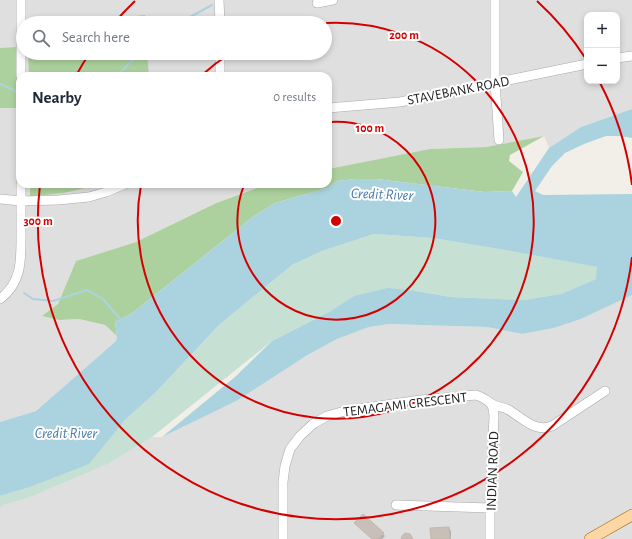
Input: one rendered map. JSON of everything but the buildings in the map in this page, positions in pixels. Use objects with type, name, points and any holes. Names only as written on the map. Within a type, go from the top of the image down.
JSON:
[{"type":"main road","points":[[590,539],[632,515]]},
{"type":"street","points":[[21,0],[21,16]]},
{"type":"street","points":[[220,0],[220,16]]},
{"type":"street","points":[[317,3],[333,0]]},
{"type":"street","points":[[495,0],[495,82],[498,140]]},
{"type":"street","points":[[620,58],[632,56]]},
{"type":"street","points":[[21,60],[21,72]]},
{"type":"street","points":[[220,60],[220,72]]},
{"type":"street","name":"STAVEBANK ROAD","points":[[332,108],[400,102],[584,65]]},
{"type":"street","points":[[0,299],[6,295],[14,285],[21,261],[21,188]]},
{"type":"street","points":[[0,199],[21,201],[58,200],[89,197],[116,188]]},
{"type":"street","name":"TEMAGAMI CRESCENT","points":[[283,539],[283,482],[285,466],[290,450],[300,436],[313,424],[327,416],[345,411],[421,400],[476,395],[483,397],[491,404],[506,409],[531,426],[542,428],[552,426],[605,391]]},
{"type":"street","name":"INDIAN ROAD","points":[[490,539],[494,416],[491,404]]},
{"type":"street","points":[[396,505],[490,508]]},
{"type":"shaded area","points":[[0,0],[632,0],[632,109],[581,127],[549,148],[544,136],[486,147],[430,149],[332,168],[332,72],[16,72],[16,188],[257,188],[215,203],[136,242],[76,261],[58,304],[43,316],[59,320],[79,319],[105,325],[117,336],[116,341],[36,411],[0,422]]},
{"type":"shaded area","points":[[632,295],[632,539],[0,539],[0,508],[4,505],[28,498],[108,464],[152,437],[162,437],[337,339],[369,327],[389,324],[487,327],[522,334],[554,328],[581,319]]},
{"type":"green space","points":[[16,47],[18,72],[16,72],[16,108],[0,108],[0,48]]},
{"type":"green space","points":[[28,60],[148,60],[149,72],[29,72]]},
{"type":"green space","points":[[544,136],[510,155],[509,161],[523,172],[512,191],[485,192],[376,179],[337,181],[332,184],[332,168],[430,149],[486,147]]},
{"type":"green space","points":[[30,188],[84,188],[65,193],[30,196]]},
{"type":"green space","points":[[257,188],[327,188],[275,203],[254,216],[131,314],[115,322],[117,336],[105,325],[79,319],[59,320],[42,316],[58,304],[76,261],[136,242],[216,203]]},
{"type":"green space","points":[[374,234],[433,238],[598,267],[596,279],[561,294],[524,300],[451,297],[416,291],[354,296],[329,312],[272,341],[152,437],[108,464],[28,498],[4,505],[0,508],[0,496],[27,488],[124,421],[156,392],[219,325],[292,265],[322,251]]},
{"type":"water","name":"Credit River","points":[[632,109],[632,138],[606,136],[565,153],[552,166],[535,191],[543,195],[632,194],[632,295],[581,319],[554,328],[522,334],[487,327],[389,324],[369,327],[337,339],[306,356],[236,401],[162,437],[235,377],[272,341],[329,312],[354,296],[388,288],[451,297],[524,300],[561,294],[596,279],[597,267],[433,238],[374,234],[322,251],[292,265],[219,325],[156,392],[124,421],[89,464],[27,488],[0,496],[0,422],[36,411],[116,341],[117,336],[115,322],[131,314],[254,216],[275,203],[327,188],[332,188],[332,184],[337,181],[355,179],[376,179],[485,192],[512,191],[516,197],[549,148],[581,127]]},
{"type":"waterway","points":[[192,16],[212,5]]},
{"type":"waterway","points":[[121,72],[132,60]]},
{"type":"waterway","points":[[0,84],[16,91]]},
{"type":"waterway","points":[[24,293],[33,299],[53,301],[87,290],[103,299],[121,320]]}]
